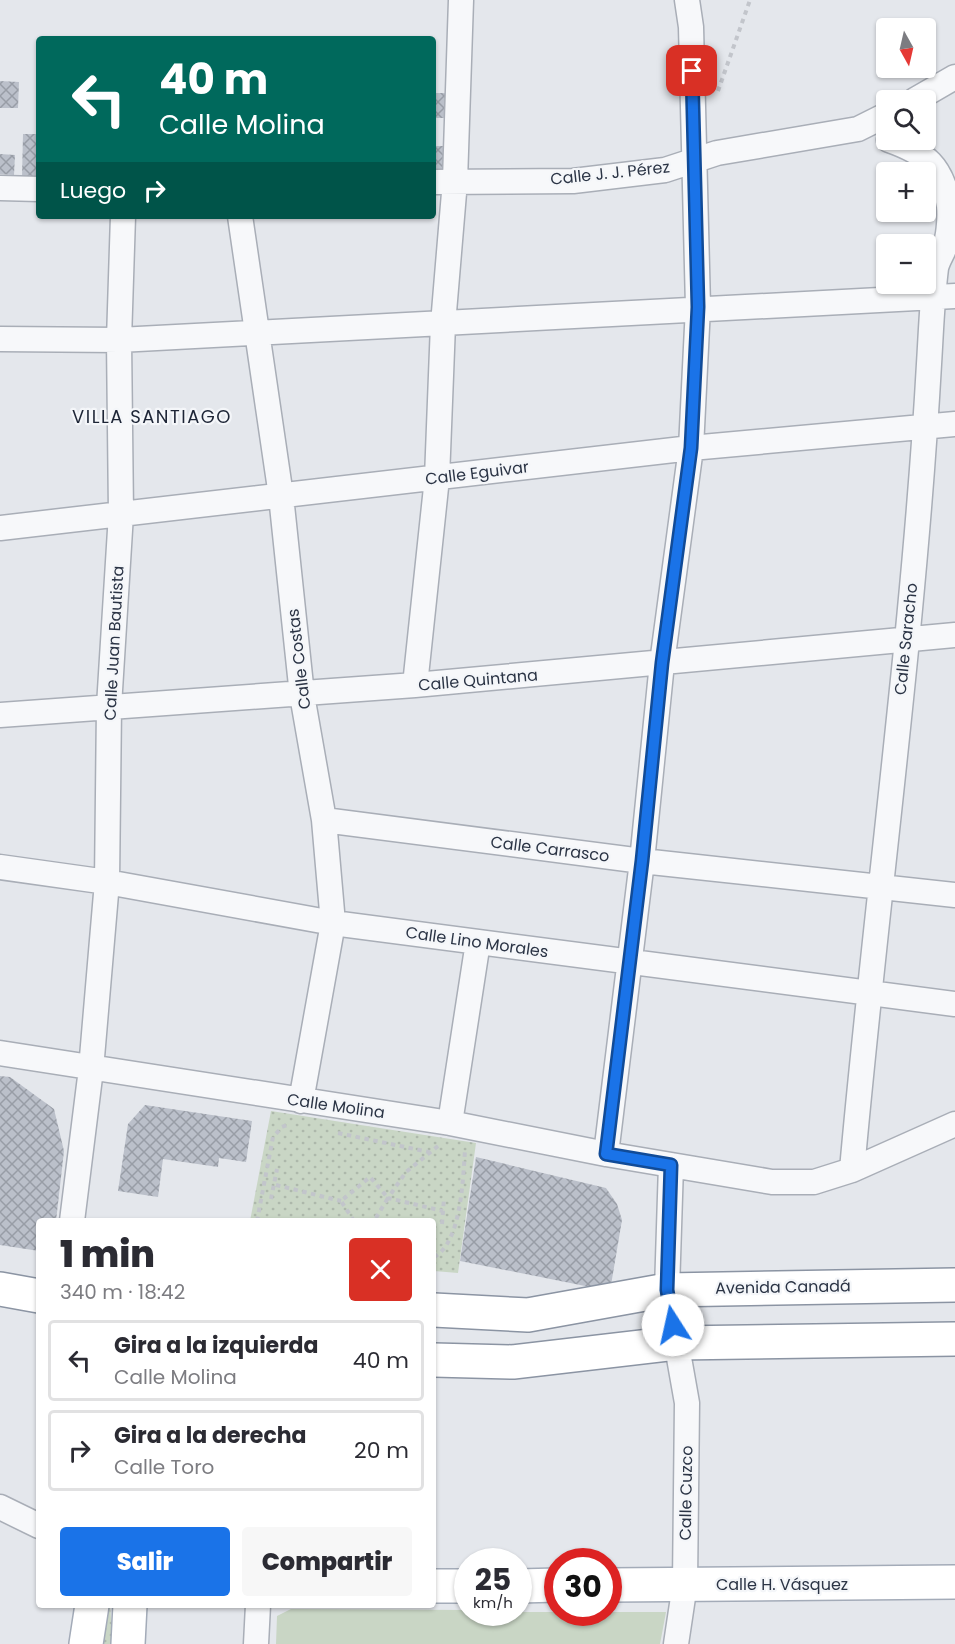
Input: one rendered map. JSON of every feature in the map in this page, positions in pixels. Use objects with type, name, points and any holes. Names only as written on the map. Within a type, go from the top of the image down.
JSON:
[{"type":"main road","name":"Avenida Canadá","points":[[436,1310],[528,1315],[667,1290],[955,1285]]},
{"type":"main road","points":[[0,1289],[36,1295]]},
{"type":"main road","points":[[436,1360],[513,1362],[676,1343],[955,1339]]},
{"type":"main road","name":"Calle H. Vásquez","points":[[622,1585],[955,1582]]},
{"type":"main road","points":[[436,1586],[454,1586]]},
{"type":"main road","points":[[86,1644],[92,1608]]},
{"type":"main road","points":[[128,1644],[130,1608]]},
{"type":"street","points":[[415,685],[437,478],[443,324],[444,182],[461,0]]},
{"type":"street","points":[[606,1154],[642,861],[662,663],[691,448],[698,307],[691,27],[687,0]]},
{"type":"street","points":[[932,90],[955,77]]},
{"type":"street","name":"Calle J. J. Pérez","points":[[444,182],[573,181],[665,170],[728,150],[858,129],[876,119]]},
{"type":"street","name":"Calle Saracho","points":[[858,129],[876,135]]},
{"type":"street","name":"Calle Saracho","points":[[852,1170],[879,885],[908,638],[925,425],[944,296],[937,263],[946,243],[949,210],[944,181],[925,155],[913,150]]},
{"type":"street","points":[[0,188],[36,189]]},
{"type":"street","name":"Calle Juan Bautista","points":[[72,1218],[91,1069],[107,882],[109,706],[121,514],[119,340],[123,219]]},
{"type":"street","name":"Calle Costas","points":[[240,219],[281,496],[302,695],[324,820],[333,923],[300,1112]]},
{"type":"street","points":[[0,339],[119,340],[443,324],[698,307],[944,296]]},
{"type":"street","name":"Calle Eguivar","points":[[0,528],[691,448],[955,424]]},
{"type":"street","name":"Calle Quintana","points":[[0,715],[302,695],[955,635]]},
{"type":"street","name":"Calle Carrasco","points":[[324,820],[642,861],[955,895]]},
{"type":"street","name":"Calle Lino Morales","points":[[0,867],[107,882],[333,923],[955,1004]]},
{"type":"street","points":[[446,1134],[478,942]]},
{"type":"street","name":"Calle Molina","points":[[0,1053],[91,1069],[300,1112],[446,1134],[606,1154],[772,1182],[814,1182],[852,1170],[955,1124]]},
{"type":"street","name":"Calle Cuzco","points":[[671,1165],[667,1290],[687,1403],[685,1584],[676,1644]]},
{"type":"street","points":[[0,1507],[36,1525]]},
{"type":"street","points":[[256,1644],[258,1608]]},
{"type":"path","points":[[717,96],[750,0]]},
{"type":"path","points":[[258,1218],[273,1137],[300,1112]]},
{"type":"path","points":[[332,1131],[363,1140],[429,1152]]},
{"type":"path","points":[[376,1218],[396,1183],[446,1134]]},
{"type":"path","points":[[436,1256],[447,1248],[455,1225],[463,1182],[465,1150],[459,1147]]},
{"type":"path","points":[[271,1199],[276,1185],[277,1169]]},
{"type":"path","points":[[341,1201],[370,1177],[388,1198],[444,1211]]},
{"type":"path","points":[[276,1185],[341,1201],[352,1218]]},
{"type":"path","points":[[442,1224],[444,1198]]},
{"type":"green space","points":[[271,1111],[476,1143],[458,1273],[436,1271],[436,1218],[251,1218]]},
{"type":"green space","points":[[102,1608],[110,1608],[113,1644],[96,1644]]},
{"type":"green space","points":[[291,1609],[454,1610],[454,1626],[532,1626],[532,1612],[544,1612],[544,1626],[622,1626],[622,1612],[666,1612],[660,1644],[276,1644],[277,1616]]},
{"type":"building","points":[[0,81],[19,82],[18,108],[0,108]]},
{"type":"building","points":[[436,93],[447,93],[447,118],[436,118]]},
{"type":"building","points":[[23,134],[36,134],[36,178],[22,178]]},
{"type":"building","points":[[436,146],[444,146],[444,170],[436,170]]},
{"type":"building","points":[[0,154],[15,155],[14,175],[0,174]]},
{"type":"building","points":[[0,1076],[10,1077],[54,1109],[64,1151],[56,1218],[36,1218],[36,1251],[0,1245]]},
{"type":"building","points":[[145,1105],[252,1121],[246,1162],[219,1158],[218,1167],[163,1159],[158,1197],[118,1191],[128,1124]]},
{"type":"building","points":[[476,1157],[606,1188],[617,1204],[622,1220],[610,1291],[460,1261]]},
{"type":"district","name":"VILLA SANTIAGO","points":[[152,416]]},
{"type":"route","points":[[673,1325],[667,1290],[671,1165],[606,1154],[642,861],[662,663],[691,448],[698,307],[692,71]]}]
